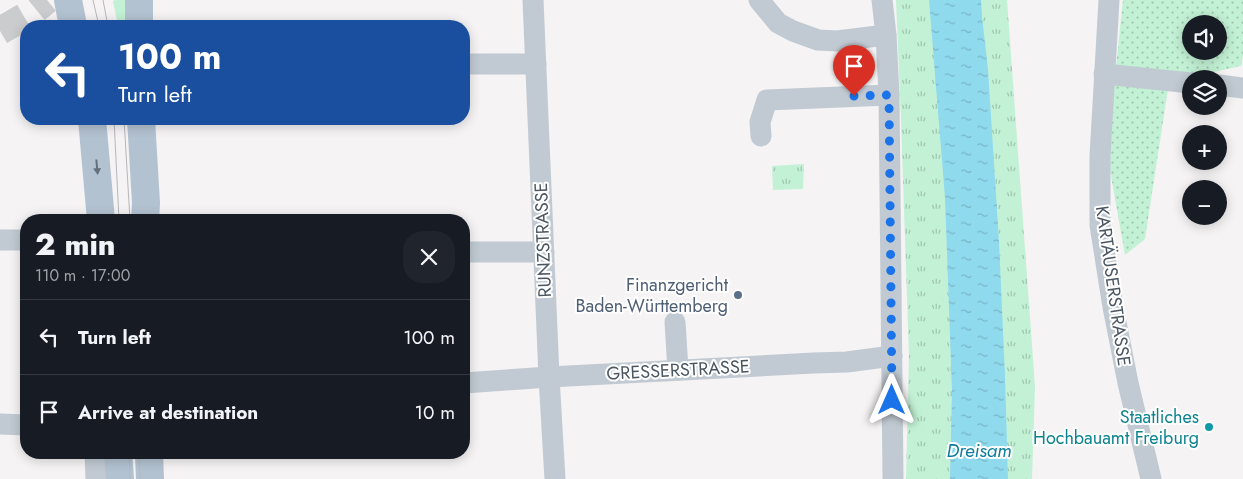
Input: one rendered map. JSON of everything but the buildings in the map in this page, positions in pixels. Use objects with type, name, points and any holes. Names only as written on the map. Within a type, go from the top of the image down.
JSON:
[{"type":"main road","points":[[68,0],[73,20]]},
{"type":"main road","points":[[138,20],[139,0]]},
{"type":"main road","points":[[93,125],[100,214]]},
{"type":"main road","points":[[141,125],[145,214]]},
{"type":"main road","points":[[119,459],[120,479]]},
{"type":"main road","points":[[150,459],[150,479]]},
{"type":"street","name":"RUNZSTRASSE","points":[[533,0],[554,479]]},
{"type":"street","points":[[759,0],[778,23],[818,40],[886,35]]},
{"type":"street","points":[[882,0],[889,95],[893,479]]},
{"type":"street","name":"KARTÄUSERSTRASSE","points":[[1109,0],[1100,156],[1100,224],[1128,383],[1151,479]]},
{"type":"street","points":[[470,64],[536,64]]},
{"type":"street","points":[[1104,74],[1182,82]]},
{"type":"street","points":[[1227,86],[1242,88]]},
{"type":"street","points":[[761,136],[760,122],[767,100],[889,95]]},
{"type":"street","points":[[0,240],[20,240]]},
{"type":"street","points":[[470,252],[544,252]]},
{"type":"street","points":[[675,322],[678,370]]},
{"type":"street","name":"GRESSERSTRASSE","points":[[470,383],[814,362],[847,362],[892,356]]},
{"type":"street","points":[[0,424],[20,425]]},
{"type":"street","points":[[95,459],[96,479]]},
{"type":"green space","points":[[133,0],[133,20],[117,20],[113,1]]},
{"type":"green space","points":[[896,0],[1007,0],[1035,387],[1032,479],[906,479],[909,357]]},
{"type":"green space","points":[[1123,0],[1243,0],[1243,56],[1241,66],[1223,70],[1182,70],[1182,79],[1169,82],[1145,239],[1125,255],[1107,153]]},
{"type":"green space","points":[[804,164],[803,189],[773,190],[772,166]]},
{"type":"water","name":"Dreisam","points":[[929,0],[981,0],[988,69],[999,242],[1008,479],[950,479],[952,391],[945,198]]},
{"type":"tunnel","points":[[0,31],[31,13],[47,0]]},
{"type":"tram line","points":[[93,0],[98,20]]},
{"type":"tram line","points":[[103,0],[107,20]]},
{"type":"tram line","points":[[114,125],[119,214]]},
{"type":"tram line","points":[[124,125],[130,214]]},
{"type":"tram line","points":[[129,459],[130,479]]},
{"type":"tram line","points":[[139,459],[140,479]]},
{"type":"place","name":"Finanzgericht Baden-Württemberg","points":[[738,295]]},
{"type":"place","name":"Staatliches Hochbauamt Freiburg","points":[[1209,427]]},
{"type":"route","points":[[854,96],[889,95],[892,400]]}]
